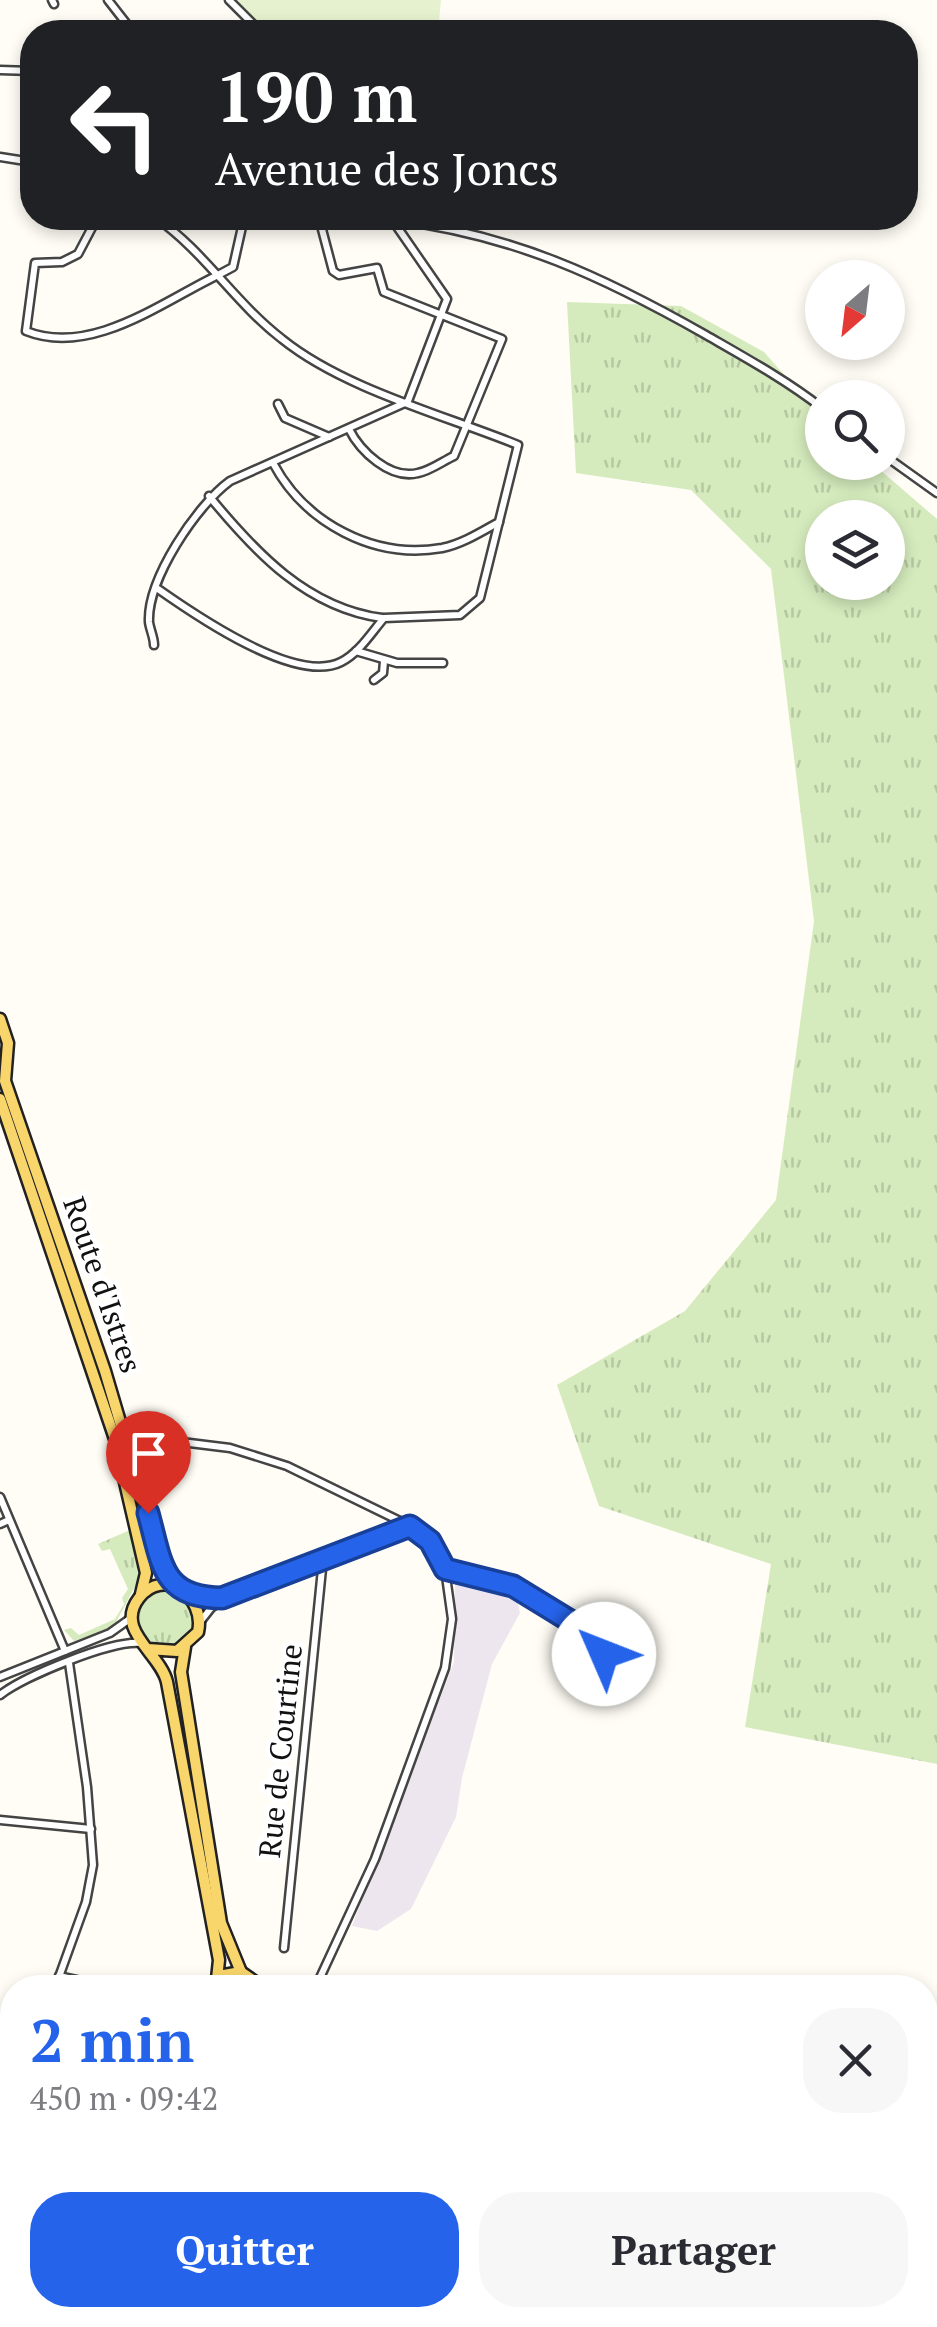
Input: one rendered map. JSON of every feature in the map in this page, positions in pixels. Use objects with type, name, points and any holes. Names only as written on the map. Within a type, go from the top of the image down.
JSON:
[{"type":"main road","name":"Route d'Istres","points":[[0,1019],[7,1032],[3,1058],[6,1081],[126,1435],[164,1571],[176,1587]]},
{"type":"main road","name":"Route d'Istres","points":[[0,1099],[115,1439],[146,1573],[140,1597]]},
{"type":"main road","points":[[215,1975],[219,1960],[167,1682],[132,1617],[140,1597],[160,1586],[176,1587],[190,1596],[200,1623],[185,1646],[181,1672],[220,1923],[244,1975]]},
{"type":"main road","points":[[145,1646],[168,1654],[185,1646]]},
{"type":"main road","points":[[233,1975],[240,1972]]},
{"type":"street","points":[[108,0],[124,20]]},
{"type":"street","points":[[229,0],[249,20]]},
{"type":"street","points":[[91,230],[78,254],[62,262],[35,263],[26,330],[55,337],[92,335],[232,267],[241,230]]},
{"type":"street","points":[[173,230],[251,311],[303,355],[518,445],[480,598],[472,608],[441,618],[361,615],[320,598],[247,543],[209,496]]},
{"type":"street","points":[[322,230],[333,271],[339,275],[377,268],[384,292],[502,338],[454,456],[418,474],[405,474],[364,455],[349,429]]},
{"type":"street","points":[[154,646],[149,622],[158,589],[174,548],[209,496],[230,481],[408,401],[448,299],[400,230]]},
{"type":"street","points":[[445,230],[498,242],[590,272],[771,372],[805,396]]},
{"type":"street","points":[[278,404],[285,418],[330,438]]},
{"type":"street","points":[[273,462],[282,481],[336,530],[386,548],[444,548],[500,522]]},
{"type":"street","points":[[905,470],[934,491]]},
{"type":"street","points":[[158,589],[214,626],[283,658],[330,666],[356,651],[384,618]]},
{"type":"street","points":[[356,651],[384,661],[444,662]]},
{"type":"street","points":[[374,680],[382,674],[384,661]]},
{"type":"street","points":[[126,1435],[230,1448],[287,1466],[410,1526],[430,1541],[445,1569],[452,1619],[445,1668],[375,1859],[321,1975]]},
{"type":"street","points":[[0,1497],[65,1650]]},
{"type":"street","points":[[0,1524],[10,1520]]},
{"type":"street","points":[[190,1596],[222,1598],[410,1526]]},
{"type":"street","name":"Rue de Courtine","points":[[284,1948],[323,1559]]},
{"type":"street","points":[[445,1569],[513,1586],[598,1638],[604,1654],[590,1676],[591,1684]]},
{"type":"street","points":[[200,1623],[222,1598]]},
{"type":"street","points":[[0,1676],[110,1632],[132,1617]]},
{"type":"street","points":[[0,1695],[69,1662],[130,1642],[145,1646]]},
{"type":"street","points":[[59,1975],[86,1902],[92,1865],[91,1829],[69,1662]]},
{"type":"street","points":[[0,1820],[91,1829]]},
{"type":"shaded area","points":[[455,1581],[517,1600],[520,1613],[492,1664],[462,1778],[456,1817],[411,1909],[377,1931],[352,1926],[454,1662]]},
{"type":"green space","points":[[236,0],[441,0],[439,20],[255,20]]},
{"type":"green space","points":[[567,302],[681,306],[764,352],[805,399],[805,480],[892,480],[937,519],[937,1764],[745,1727],[771,1564],[599,1506],[557,1385],[685,1311],[776,1200],[814,921],[771,569],[691,490],[576,473]]},
{"type":"green space","points":[[130,1530],[139,1579],[113,1628],[74,1641],[64,1630],[71,1628],[79,1635],[115,1619],[124,1604],[122,1598],[128,1589],[110,1549],[102,1551],[98,1544]]},
{"type":"green space","points":[[165,1591],[185,1599],[193,1619],[185,1639],[165,1647],[145,1639],[137,1619],[145,1599]]},
{"type":"route","points":[[148,1513],[164,1571],[176,1587],[190,1596],[222,1598],[410,1526],[430,1541],[445,1569],[513,1586],[598,1638],[604,1645],[604,1654]]}]
